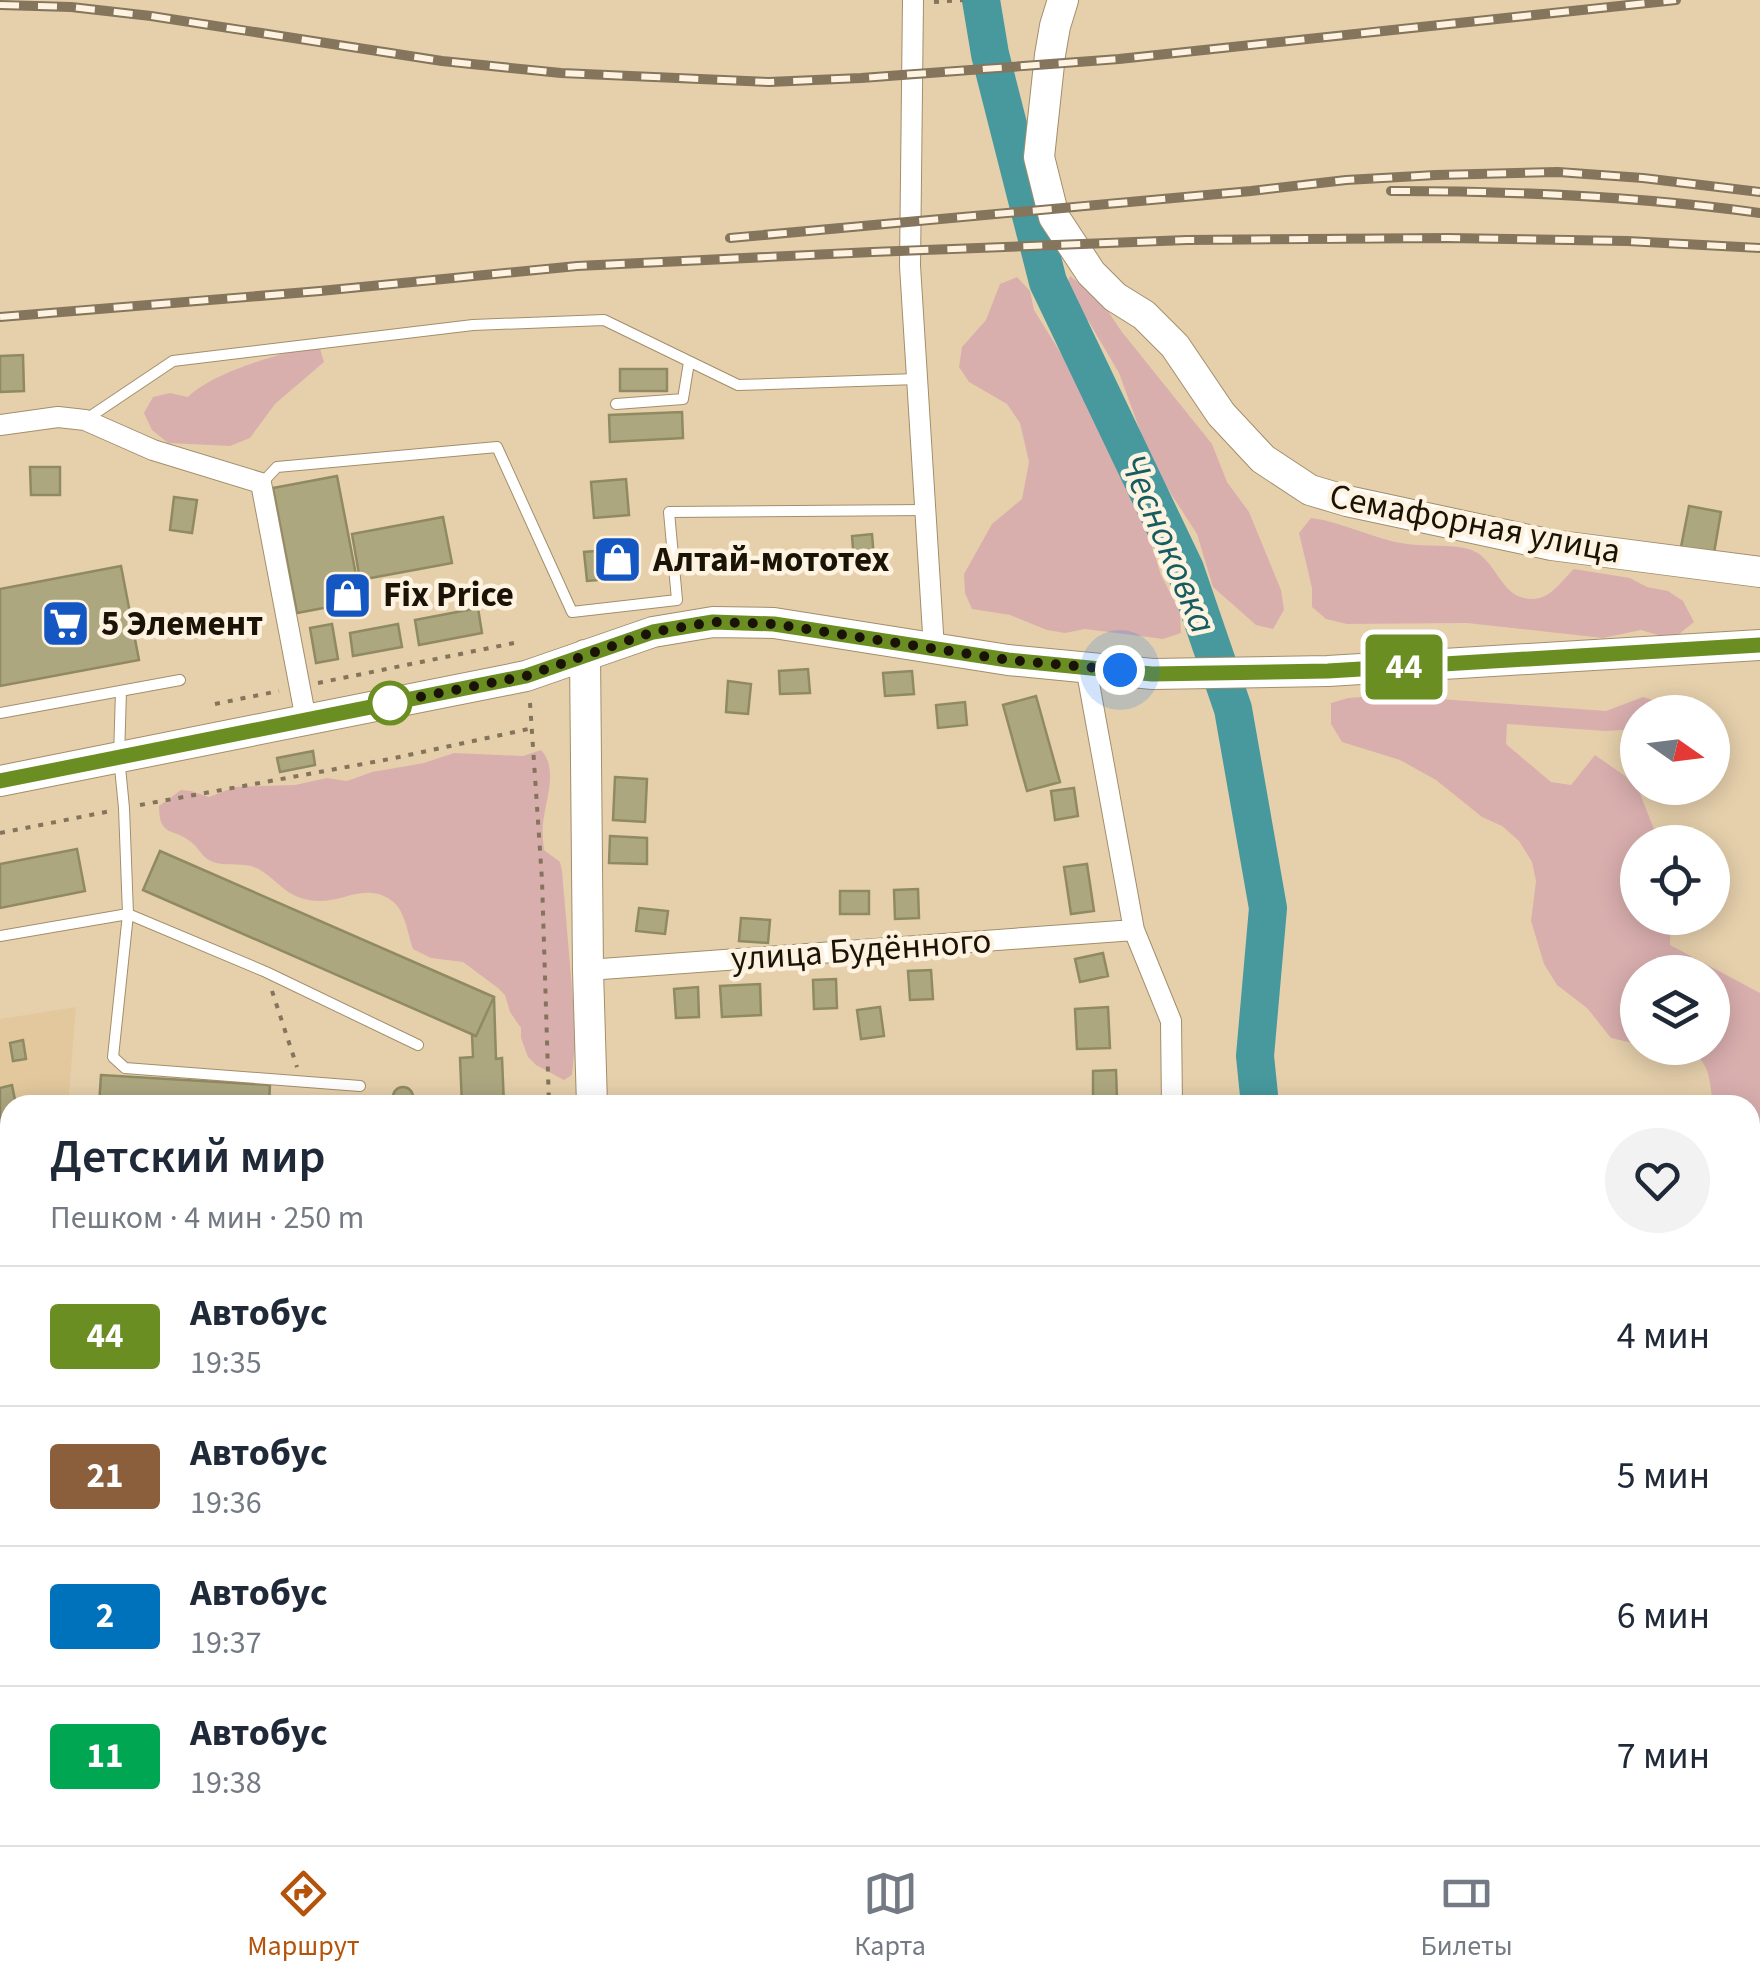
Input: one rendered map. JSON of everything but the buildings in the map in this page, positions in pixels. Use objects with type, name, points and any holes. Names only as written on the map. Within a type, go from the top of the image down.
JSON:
[{"type":"street","name":"Семафорная улица","points":[[1063,0],[1050,55],[1039,157],[1054,217],[1091,272],[1175,346],[1221,414],[1262,460],[1310,490],[1347,501],[1552,545],[1760,572]]},
{"type":"street","points":[[914,2],[910,266],[934,649]]},
{"type":"street","points":[[0,425],[58,417],[84,420],[153,450],[261,484],[306,720]]},
{"type":"street","points":[[0,780],[526,676],[653,632],[713,622],[774,624],[1008,660],[1152,674],[1328,671],[1760,645]]},
{"type":"street","points":[[585,655],[592,1095]]},
{"type":"street","points":[[1086,667],[1134,930],[1172,1021],[1172,1095]]},
{"type":"street","name":"улица Будённого","points":[[588,970],[1134,930]]},
{"type":"lane","points":[[84,420],[173,361],[472,324],[604,320],[738,386],[917,380]]},
{"type":"lane","points":[[616,404],[683,399],[689,362]]},
{"type":"lane","points":[[261,484],[278,466],[496,447],[572,612],[677,600],[669,512],[925,510]]},
{"type":"lane","points":[[0,714],[180,680]]},
{"type":"lane","points":[[121,691],[119,757],[128,914],[112,1057],[125,1068],[360,1086]]},
{"type":"lane","points":[[0,936],[128,914],[266,972],[418,1045]]},
{"type":"path","points":[[914,2],[962,0]]},
{"type":"path","points":[[215,704],[519,642]]},
{"type":"path","points":[[530,703],[542,880],[549,1095]]},
{"type":"path","points":[[0,833],[533,728]]},
{"type":"path","points":[[266,972],[302,1082]]},
{"type":"shaded area","points":[[1070,276],[1099,298],[1212,444],[1227,482],[1249,512],[1281,590],[1284,610],[1273,629],[1256,625],[1213,587],[1197,534],[1153,466],[1119,373],[1089,322],[1064,295]]},
{"type":"shaded area","points":[[1017,277],[1030,291],[1034,310],[1106,426],[1118,464],[1136,496],[1161,575],[1180,612],[1181,633],[1163,639],[1085,629],[1065,633],[1010,615],[972,609],[965,593],[964,574],[992,524],[1022,499],[1029,462],[1020,423],[1007,404],[969,382],[959,367],[962,347],[986,320],[1000,284]]},
{"type":"shaded area","points":[[319,345],[324,362],[275,404],[250,438],[230,446],[168,443],[152,430],[144,413],[153,397],[170,393],[188,397],[232,371]]},
{"type":"shaded area","points":[[1311,518],[1395,542],[1469,549],[1479,554],[1505,586],[1521,597],[1545,596],[1574,569],[1630,578],[1647,587],[1668,591],[1683,601],[1694,622],[1678,635],[1641,630],[1603,638],[1467,623],[1347,624],[1326,619],[1312,607],[1312,588],[1299,533]]},
{"type":"shaded area","points":[[1386,695],[1606,711],[1620,706],[1620,730],[1507,724],[1506,744],[1551,782],[1571,785],[1595,755],[1620,772],[1620,805],[1644,805],[1652,825],[1620,825],[1620,935],[1670,935],[1670,945],[1689,955],[1620,955],[1620,1040],[1611,1038],[1587,1008],[1557,985],[1544,964],[1531,921],[1536,881],[1532,862],[1519,841],[1436,780],[1400,760],[1342,742],[1331,724],[1331,703]]},
{"type":"shaded area","points":[[541,750],[550,776],[544,850],[560,862],[562,871],[576,1035],[572,1075],[564,1080],[528,1057],[521,1028],[498,988],[463,962],[431,958],[413,949],[403,916],[392,901],[374,893],[328,901],[306,900],[251,866],[209,860],[191,842],[161,823],[159,806],[181,790],[209,797],[235,787],[295,785],[327,778],[347,781],[454,753],[523,756]]},
{"type":"shaded area","points":[[1730,977],[1760,993],[1760,1095],[1712,1095],[1704,1065],[1730,1065]]},
{"type":"shaded area","points":[[76,1007],[69,1095],[0,1095],[0,1019]]},
{"type":"waterway","name":"Чесноковка","points":[[981,0],[990,54],[1048,282],[1185,569],[1233,709],[1268,908],[1255,1056],[1259,1095]]},
{"type":"railway","points":[[0,5],[71,7],[151,16],[442,61],[561,73],[769,82],[1119,59],[1676,0]]},
{"type":"railway","points":[[730,238],[1346,180],[1436,175],[1558,172],[1760,192]]},
{"type":"railway","points":[[1391,191],[1576,196],[1760,213]]},
{"type":"railway","points":[[0,317],[577,266],[872,252],[1187,240],[1448,238],[1760,248]]},
{"type":"bus line","name":"44","points":[[0,781],[526,676],[653,632],[713,622],[774,624],[1008,660],[1152,674],[1328,671],[1760,645]]},
{"type":"place","name":"Алтай-мототех","points":[[618,560]]},
{"type":"place","name":"Fix Price","points":[[348,595]]},
{"type":"place","name":"5 Элемент","points":[[66,624]]},
{"type":"route","points":[[390,703],[379,705],[526,676],[653,632],[713,622],[774,624],[1008,660],[1120,670]]}]
